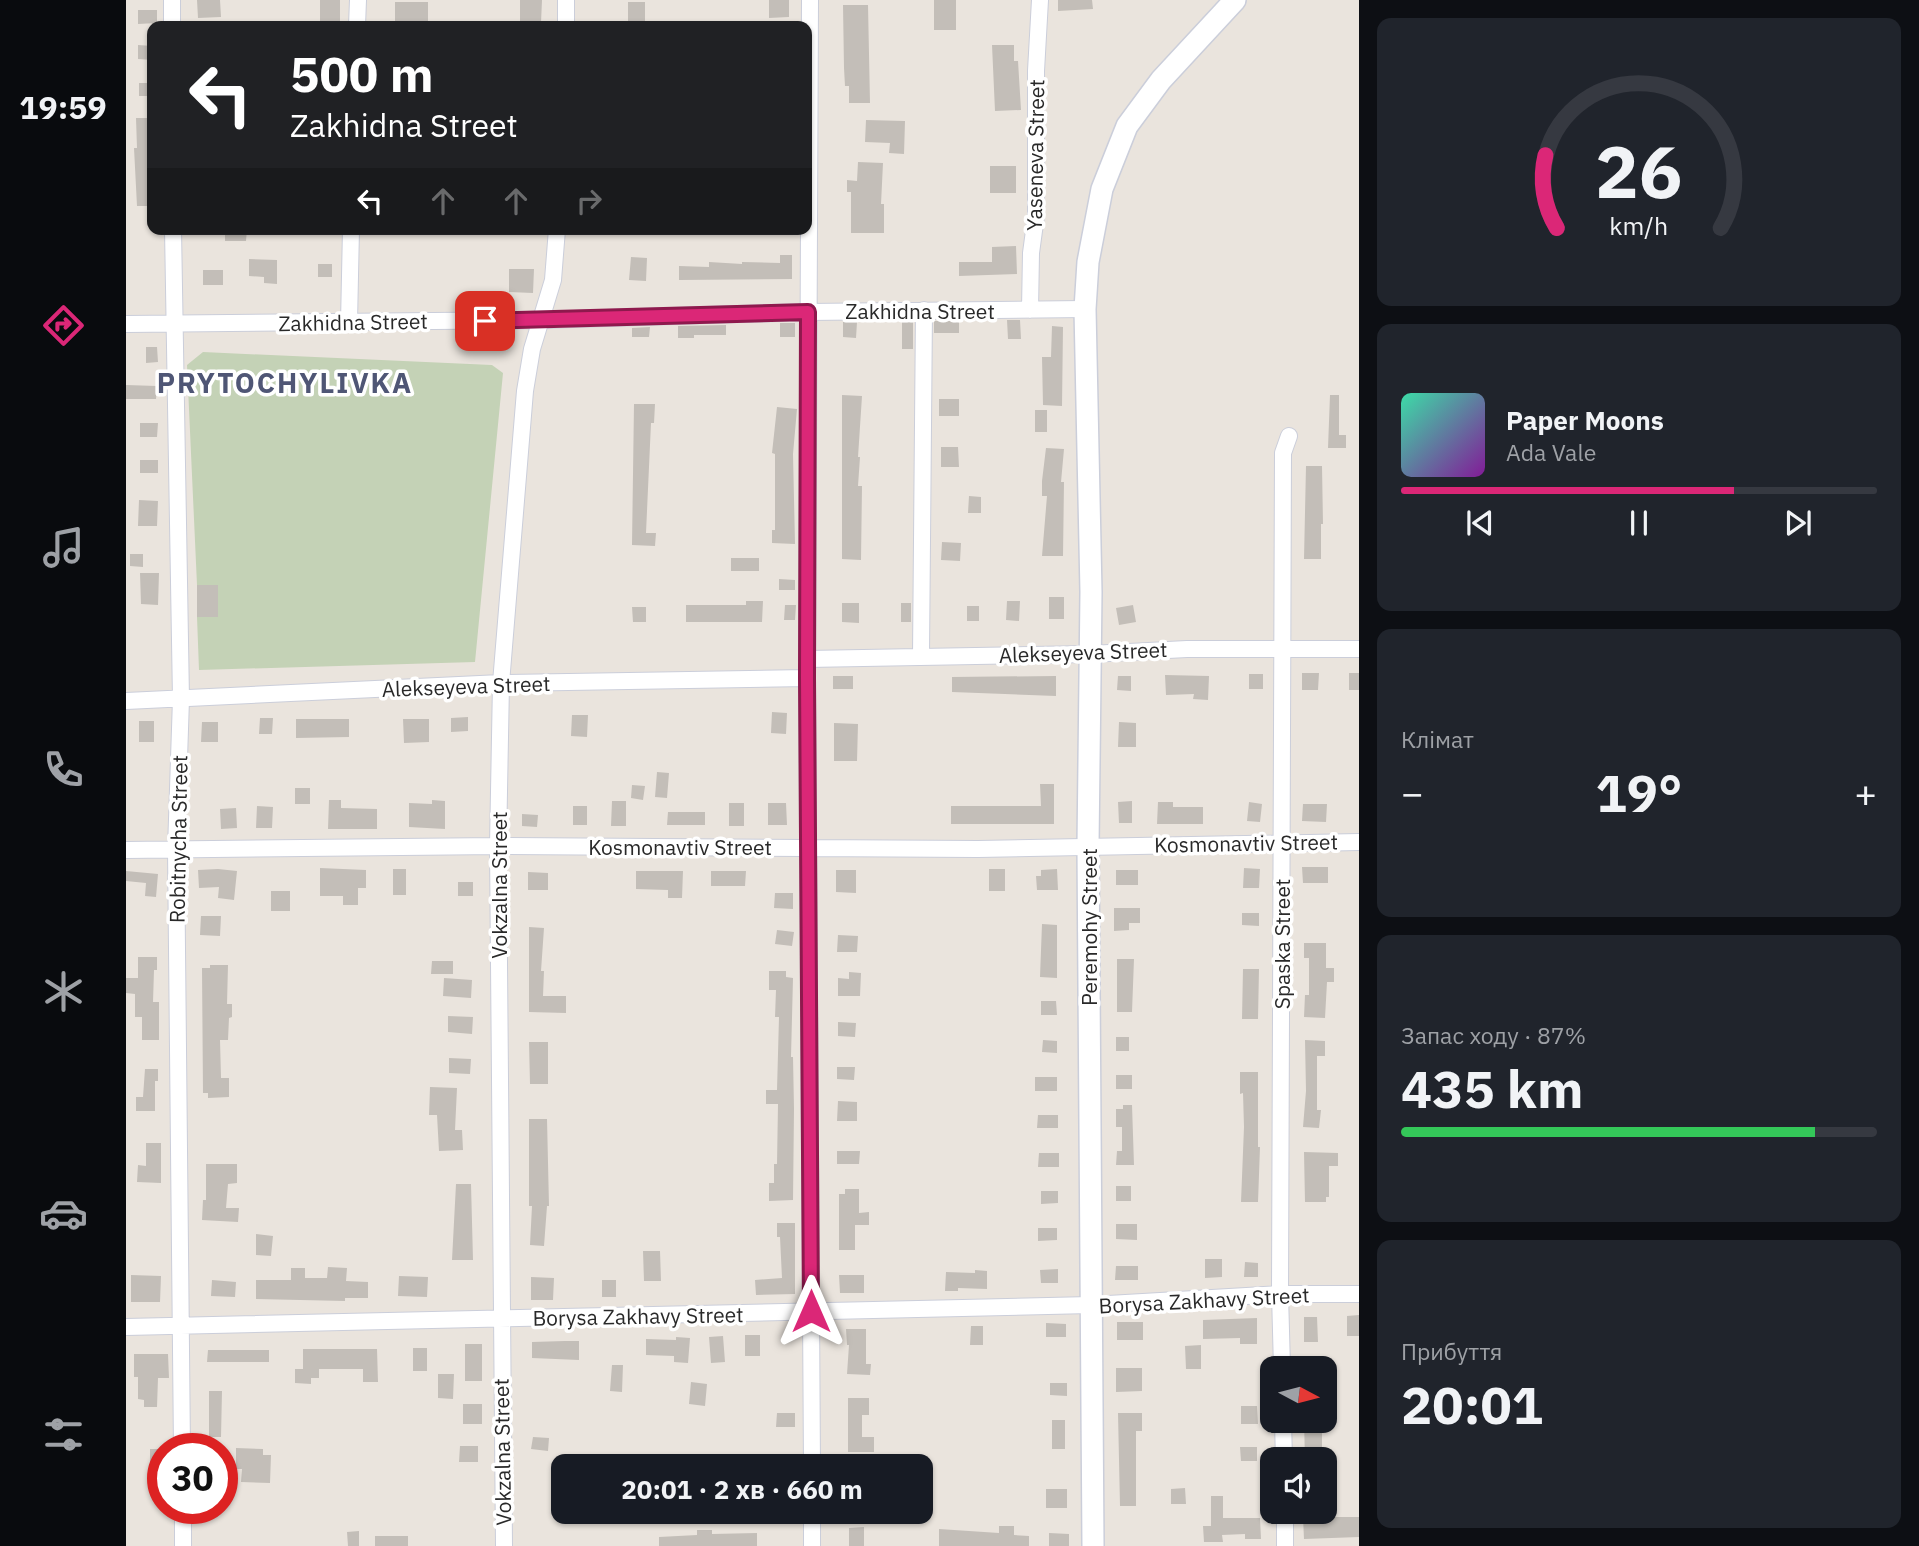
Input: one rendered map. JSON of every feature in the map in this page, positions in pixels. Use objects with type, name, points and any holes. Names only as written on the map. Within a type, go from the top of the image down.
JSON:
[{"type":"main road","name":"Peremohy Street","points":[[1093,1546],[1088,846],[1090,654],[1085,309],[1088,262],[1102,189],[1126,126],[1187,50],[1235,0]]},
{"type":"street","points":[[172,0],[172,21]]},
{"type":"street","points":[[357,21],[358,0]]},
{"type":"street","points":[[566,0],[566,21]]},
{"type":"street","points":[[810,0],[810,21]]},
{"type":"street","name":"Yaseneva Street","points":[[1030,310],[1031,253],[1036,216],[1036,71],[1040,0]]},
{"type":"street","name":"Robitnycha Street","points":[[173,235],[181,699],[176,849],[182,1433]]},
{"type":"street","points":[[349,323],[351,235]]},
{"type":"street","name":"Vokzalna Street","points":[[504,1546],[498,846],[502,683],[524,391],[532,349],[554,280],[557,235]]},
{"type":"street","points":[[808,235],[807,678],[812,1454]]},
{"type":"street","name":"Zakhidna Street","points":[[126,324],[349,323],[808,312],[1085,309]]},
{"type":"street","points":[[921,656],[924,310]]},
{"type":"street","name":"Spaska Street","points":[[1282,1356],[1281,650],[1283,453],[1289,436]]},
{"type":"street","name":"Alekseyeva Street","points":[[807,659],[1090,654],[1187,649],[1359,649]]},
{"type":"street","name":"Alekseyeva Street","points":[[126,701],[502,683],[807,678]]},
{"type":"street","name":"Kosmonavtiv Street","points":[[126,850],[498,846],[978,849],[1359,842]]},
{"type":"street","name":"Borysa Zakhavy Street","points":[[126,1327],[1091,1305],[1280,1294],[1359,1294]]},
{"type":"street","points":[[183,1524],[183,1546]]},
{"type":"street","points":[[812,1524],[813,1546]]},
{"type":"street","points":[[1285,1524],[1285,1546]]},
{"type":"green space","points":[[203,352],[492,365],[503,373],[475,662],[199,670],[197,617],[218,617],[218,586],[197,585],[187,365]]},
{"type":"building","points":[[197,0],[220,0],[221,17],[198,18]]},
{"type":"building","points":[[320,0],[340,0],[340,21],[320,21]]},
{"type":"building","points":[[520,0],[542,0],[541,21],[520,21]]},
{"type":"building","points":[[769,0],[789,0],[789,17],[769,18]]},
{"type":"building","points":[[934,0],[956,0],[956,30],[934,30]]},
{"type":"building","points":[[1058,0],[1092,0],[1093,9],[1058,11]]},
{"type":"building","points":[[395,2],[428,2],[428,21],[395,21]]},
{"type":"building","points":[[628,2],[645,2],[645,21],[628,21]]},
{"type":"building","points":[[843,5],[868,5],[870,103],[849,103],[849,86],[845,86]]},
{"type":"building","points":[[138,10],[157,10],[157,21],[138,24]]},
{"type":"building","points":[[138,45],[147,46],[147,60],[138,59]]},
{"type":"building","points":[[992,45],[1014,45],[1014,61],[1018,61],[1021,110],[995,111]]},
{"type":"building","points":[[139,83],[147,83],[147,96],[139,96]]},
{"type":"building","points":[[136,118],[147,118],[147,206],[137,206],[134,148],[137,148]]},
{"type":"building","points":[[866,120],[905,121],[904,154],[889,153],[890,143],[865,142]]},
{"type":"building","points":[[858,162],[883,163],[881,204],[884,204],[884,233],[851,233],[851,192],[847,192],[847,180],[857,181]]},
{"type":"building","points":[[990,166],[1016,166],[1016,193],[990,193]]},
{"type":"building","points":[[225,235],[246,235],[246,241],[225,241]]},
{"type":"building","points":[[1016,246],[1017,274],[959,276],[959,262],[992,262],[992,247]]},
{"type":"building","points":[[780,255],[792,255],[792,279],[679,280],[679,266],[709,267],[709,262],[780,263]]},
{"type":"building","points":[[631,257],[647,258],[646,281],[629,280]]},
{"type":"building","points":[[249,259],[277,260],[277,284],[264,283],[264,277],[249,276]]},
{"type":"building","points":[[318,264],[332,264],[332,277],[318,277]]},
{"type":"building","points":[[509,269],[534,269],[533,293],[509,292]]},
{"type":"building","points":[[203,270],[223,270],[223,285],[203,285]]},
{"type":"building","points":[[1007,320],[1020,320],[1021,339],[1008,339]]},
{"type":"building","points":[[902,321],[913,321],[913,349],[902,349]]},
{"type":"building","points":[[934,321],[959,321],[959,333],[934,333]]},
{"type":"building","points":[[843,322],[857,322],[856,338],[843,337]]},
{"type":"building","points":[[780,323],[795,323],[795,337],[780,337]]},
{"type":"building","points":[[726,325],[726,335],[678,338],[678,326]]},
{"type":"building","points":[[1052,326],[1063,327],[1062,406],[1043,405],[1042,357],[1051,357]]},
{"type":"building","points":[[650,327],[649,337],[632,337],[632,328]]},
{"type":"building","points":[[146,347],[157,347],[158,362],[146,363]]},
{"type":"building","points":[[126,385],[157,386],[156,399],[126,399]]},
{"type":"building","points":[[842,395],[862,396],[858,457],[858,486],[862,486],[861,560],[842,559]]},
{"type":"building","points":[[1330,395],[1339,395],[1339,435],[1346,435],[1346,448],[1328,448]]},
{"type":"building","points":[[939,399],[959,399],[959,416],[939,416]]},
{"type":"building","points":[[634,404],[655,404],[654,423],[651,423],[646,533],[656,533],[655,546],[632,545]]},
{"type":"building","points":[[777,407],[797,409],[793,454],[795,544],[772,543],[772,530],[775,530],[775,454],[772,453]]},
{"type":"building","points":[[1035,410],[1047,410],[1047,432],[1035,432]]},
{"type":"building","points":[[140,423],[158,423],[157,437],[140,437]]},
{"type":"building","points":[[941,447],[958,447],[959,467],[941,467]]},
{"type":"building","points":[[1046,448],[1064,449],[1061,482],[1064,482],[1063,556],[1042,556],[1047,496],[1042,496],[1042,481]]},
{"type":"building","points":[[140,460],[158,460],[158,473],[140,473]]},
{"type":"building","points":[[1306,466],[1322,466],[1321,559],[1304,559]]},
{"type":"building","points":[[969,496],[981,497],[981,513],[968,513]]},
{"type":"building","points":[[139,500],[158,501],[157,526],[138,526]]},
{"type":"building","points":[[942,542],[961,543],[960,561],[941,560]]},
{"type":"building","points":[[130,554],[143,554],[143,567],[130,566]]},
{"type":"building","points":[[731,558],[759,558],[759,571],[731,571]]},
{"type":"building","points":[[140,573],[159,573],[158,605],[141,604]]},
{"type":"building","points":[[779,579],[795,580],[795,590],[779,590]]},
{"type":"building","points":[[197,585],[218,585],[218,617],[197,617]]},
{"type":"building","points":[[1049,597],[1064,597],[1064,619],[1049,619]]},
{"type":"building","points":[[746,601],[763,601],[762,622],[686,622],[686,605],[746,605]]},
{"type":"building","points":[[1007,601],[1020,601],[1019,621],[1006,620]]},
{"type":"building","points":[[842,603],[859,603],[859,623],[842,622]]},
{"type":"building","points":[[901,603],[911,603],[911,622],[901,622]]},
{"type":"building","points":[[785,605],[796,605],[795,620],[784,620]]},
{"type":"building","points":[[1133,605],[1136,622],[1119,625],[1116,608]]},
{"type":"building","points":[[967,606],[979,606],[979,621],[967,621]]},
{"type":"building","points":[[632,607],[646,607],[646,622],[633,622]]},
{"type":"building","points":[[1302,673],[1319,673],[1318,690],[1302,690]]},
{"type":"building","points":[[1349,673],[1359,673],[1359,690],[1349,690]]},
{"type":"building","points":[[1249,674],[1263,674],[1263,689],[1249,689]]},
{"type":"building","points":[[1165,675],[1209,676],[1208,700],[1193,699],[1194,694],[1166,695]]},
{"type":"building","points":[[833,676],[853,676],[853,689],[833,689]]},
{"type":"building","points":[[1056,676],[1056,696],[952,692],[952,677]]},
{"type":"building","points":[[1118,676],[1131,676],[1131,691],[1117,690]]},
{"type":"building","points":[[772,712],[787,713],[786,734],[771,733]]},
{"type":"building","points":[[572,715],[588,715],[587,737],[571,736]]},
{"type":"building","points":[[468,717],[468,731],[451,732],[451,718]]},
{"type":"building","points":[[260,718],[273,718],[272,734],[259,734]]},
{"type":"building","points":[[296,719],[349,719],[349,737],[296,738]]},
{"type":"building","points":[[403,719],[429,719],[429,742],[404,743]]},
{"type":"building","points":[[139,721],[154,721],[154,742],[139,742]]},
{"type":"building","points":[[202,722],[218,722],[218,742],[201,742]]},
{"type":"building","points":[[1119,722],[1136,723],[1136,747],[1118,747]]},
{"type":"building","points":[[834,723],[858,724],[857,761],[834,761]]},
{"type":"building","points":[[657,772],[669,773],[667,798],[655,797]]},
{"type":"building","points":[[1040,784],[1054,784],[1054,824],[951,824],[951,806],[1041,806]]},
{"type":"building","points":[[632,785],[645,786],[643,800],[631,798]]},
{"type":"building","points":[[295,788],[310,788],[310,804],[295,804]]},
{"type":"building","points":[[329,800],[341,800],[341,808],[377,809],[377,829],[328,829]]},
{"type":"building","points":[[432,800],[445,801],[445,829],[409,827],[409,803],[432,804]]},
{"type":"building","points":[[612,801],[626,801],[626,826],[611,826]]},
{"type":"building","points":[[1132,801],[1132,823],[1119,823],[1118,802]]},
{"type":"building","points":[[1158,802],[1173,802],[1173,807],[1203,807],[1203,824],[1157,824]]},
{"type":"building","points":[[1249,802],[1262,804],[1260,822],[1247,821]]},
{"type":"building","points":[[729,803],[744,803],[744,826],[729,826]]},
{"type":"building","points":[[768,803],[786,803],[787,825],[768,825]]},
{"type":"building","points":[[1303,804],[1327,804],[1326,822],[1302,821]]},
{"type":"building","points":[[257,806],[273,807],[272,828],[256,828]]},
{"type":"building","points":[[573,806],[587,806],[587,825],[573,825]]},
{"type":"building","points":[[236,808],[237,828],[221,829],[220,809]]},
{"type":"building","points":[[668,812],[705,812],[705,825],[667,825]]},
{"type":"building","points":[[522,814],[538,815],[537,827],[522,826]]},
{"type":"building","points":[[1302,867],[1328,867],[1328,883],[1303,883]]},
{"type":"building","points":[[320,868],[366,870],[366,888],[358,888],[358,905],[343,905],[343,896],[320,896]]},
{"type":"building","points":[[1244,868],[1260,869],[1259,888],[1243,888]]},
{"type":"building","points":[[393,869],[406,869],[406,895],[393,895]]},
{"type":"building","points":[[989,869],[1005,869],[1005,891],[989,891]]},
{"type":"building","points":[[1057,869],[1058,890],[1037,890],[1036,876],[1041,876],[1041,870]]},
{"type":"building","points":[[198,870],[237,871],[234,900],[218,898],[219,887],[199,888]]},
{"type":"building","points":[[836,870],[856,870],[856,893],[836,892]]},
{"type":"building","points":[[1116,870],[1138,870],[1138,885],[1116,885]]},
{"type":"building","points":[[126,871],[158,874],[156,897],[145,896],[146,883],[126,881]]},
{"type":"building","points":[[636,871],[683,871],[682,898],[668,898],[668,890],[636,889]]},
{"type":"building","points":[[711,871],[746,871],[745,886],[711,886]]},
{"type":"building","points":[[528,872],[548,873],[548,890],[528,890]]},
{"type":"building","points":[[458,882],[473,882],[473,896],[458,896]]},
{"type":"building","points":[[271,891],[290,891],[290,911],[271,911]]},
{"type":"building","points":[[775,893],[793,893],[793,909],[774,908]]},
{"type":"building","points":[[1114,908],[1140,908],[1140,923],[1129,923],[1129,930],[1114,931]]},
{"type":"building","points":[[1242,913],[1259,913],[1259,926],[1242,925]]},
{"type":"building","points":[[201,916],[221,916],[220,936],[200,935]]},
{"type":"building","points":[[1042,924],[1057,925],[1057,978],[1040,977]]},
{"type":"building","points":[[529,927],[544,928],[541,971],[544,971],[543,996],[566,996],[566,1013],[529,1012]]},
{"type":"building","points":[[777,930],[794,932],[792,946],[775,944]]},
{"type":"building","points":[[838,935],[858,936],[857,952],[837,952]]},
{"type":"building","points":[[1304,943],[1326,943],[1326,968],[1334,968],[1334,982],[1327,982],[1325,1018],[1304,1017],[1305,995],[1309,995],[1309,958],[1304,958]]},
{"type":"building","points":[[138,957],[157,957],[153,1002],[159,1002],[159,1040],[142,1040],[142,1017],[135,1017],[135,994],[126,993],[126,978],[138,978]]},
{"type":"building","points":[[1117,959],[1134,959],[1132,1012],[1117,1012]]},
{"type":"building","points":[[432,961],[453,961],[453,974],[431,974]]},
{"type":"building","points":[[210,965],[228,965],[227,1004],[232,1004],[232,1017],[229,1018],[228,1040],[220,1040],[221,1078],[229,1078],[229,1097],[208,1098],[208,1093],[203,1093],[202,968],[210,968]]},
{"type":"building","points":[[1243,969],[1259,969],[1258,1019],[1242,1019]]},
{"type":"building","points":[[769,971],[786,971],[786,977],[793,978],[793,1200],[769,1201],[769,1183],[774,1183],[774,1164],[777,1164],[778,1104],[766,1104],[766,1090],[777,1090],[779,1017],[775,1017],[776,990],[769,990]]},
{"type":"building","points":[[849,972],[861,973],[860,996],[838,996],[838,978],[849,979]]},
{"type":"building","points":[[444,978],[472,980],[471,998],[443,996]]},
{"type":"building","points":[[1041,1001],[1056,1001],[1057,1015],[1041,1015]]},
{"type":"building","points":[[448,1016],[473,1017],[472,1034],[448,1032]]},
{"type":"building","points":[[838,1022],[856,1023],[855,1037],[838,1036]]},
{"type":"building","points":[[1116,1037],[1129,1037],[1129,1051],[1116,1051]]},
{"type":"building","points":[[1043,1040],[1057,1041],[1057,1053],[1042,1052]]},
{"type":"building","points":[[1305,1040],[1325,1041],[1325,1056],[1317,1056],[1317,1110],[1321,1110],[1319,1128],[1303,1127],[1306,1091]]},
{"type":"building","points":[[529,1042],[548,1042],[548,1084],[530,1084]]},
{"type":"building","points":[[449,1058],[471,1059],[470,1074],[449,1073]]},
{"type":"building","points":[[837,1067],[855,1067],[854,1080],[837,1079]]},
{"type":"building","points":[[145,1069],[158,1069],[158,1081],[155,1081],[155,1111],[136,1111],[136,1097],[143,1097]]},
{"type":"building","points":[[1240,1072],[1258,1072],[1258,1202],[1241,1202],[1244,1127]]},
{"type":"building","points":[[1116,1075],[1132,1075],[1132,1089],[1116,1089]]},
{"type":"building","points":[[1035,1077],[1057,1077],[1057,1091],[1035,1091]]},
{"type":"building","points":[[430,1087],[457,1088],[455,1130],[462,1130],[463,1150],[439,1151],[437,1115],[429,1115]]},
{"type":"building","points":[[838,1101],[857,1102],[857,1121],[837,1121]]},
{"type":"building","points":[[1123,1105],[1132,1105],[1134,1165],[1116,1165],[1117,1151],[1122,1151],[1122,1127],[1116,1127],[1116,1109],[1123,1109]]},
{"type":"building","points":[[1038,1115],[1058,1115],[1058,1128],[1037,1128]]},
{"type":"building","points":[[529,1119],[547,1119],[549,1206],[544,1246],[530,1245],[532,1206],[529,1206]]},
{"type":"building","points":[[146,1143],[161,1143],[161,1183],[137,1182],[138,1165],[146,1166]]},
{"type":"building","points":[[837,1151],[860,1151],[859,1164],[837,1164]]},
{"type":"building","points":[[1304,1152],[1338,1153],[1338,1166],[1329,1166],[1329,1197],[1326,1197],[1326,1202],[1305,1202]]},
{"type":"building","points":[[1039,1153],[1059,1153],[1059,1167],[1038,1167]]},
{"type":"building","points":[[206,1164],[237,1164],[237,1183],[228,1184],[226,1208],[239,1208],[238,1222],[202,1220],[203,1200],[206,1200]]},
{"type":"building","points":[[456,1184],[471,1184],[473,1260],[452,1260]]},
{"type":"building","points":[[1116,1186],[1131,1186],[1131,1201],[1116,1201]]},
{"type":"building","points":[[845,1189],[859,1189],[859,1213],[869,1212],[869,1225],[855,1225],[855,1250],[839,1250],[839,1194],[845,1194]]},
{"type":"building","points":[[1041,1191],[1058,1191],[1058,1203],[1041,1204]]},
{"type":"building","points":[[777,1223],[795,1223],[795,1294],[756,1295],[755,1280],[782,1278]]},
{"type":"building","points":[[1116,1224],[1137,1224],[1137,1240],[1116,1239]]},
{"type":"building","points":[[1038,1228],[1057,1228],[1057,1240],[1038,1241]]},
{"type":"building","points":[[256,1234],[273,1236],[271,1256],[256,1255]]},
{"type":"building","points":[[643,1251],[660,1251],[661,1281],[644,1281]]},
{"type":"building","points":[[1205,1259],[1222,1259],[1222,1277],[1205,1278]]},
{"type":"building","points":[[1245,1262],[1258,1263],[1258,1277],[1244,1277]]},
{"type":"building","points":[[1116,1266],[1138,1266],[1138,1280],[1115,1280]]},
{"type":"building","points":[[328,1267],[347,1268],[346,1281],[368,1282],[368,1298],[345,1298],[345,1301],[256,1299],[256,1280],[291,1280],[291,1268],[305,1268],[305,1278],[327,1278]]},
{"type":"building","points":[[1058,1269],[1058,1283],[1041,1283],[1040,1270]]},
{"type":"building","points":[[975,1270],[987,1271],[987,1289],[958,1288],[958,1291],[945,1291],[946,1272],[975,1273]]},
{"type":"building","points":[[131,1275],[161,1276],[160,1302],[131,1302]]},
{"type":"building","points":[[839,1275],[864,1275],[864,1293],[840,1293]]},
{"type":"building","points":[[399,1276],[428,1277],[427,1297],[398,1296]]},
{"type":"building","points":[[531,1277],[554,1278],[553,1300],[531,1300]]},
{"type":"building","points":[[212,1280],[236,1282],[235,1297],[211,1296]]},
{"type":"building","points":[[602,1280],[616,1280],[616,1297],[602,1297]]},
{"type":"building","points":[[1359,1315],[1359,1336],[1347,1336],[1347,1316]]},
{"type":"building","points":[[1304,1317],[1317,1317],[1318,1342],[1304,1342]]},
{"type":"building","points":[[1257,1318],[1257,1344],[1240,1344],[1240,1338],[1203,1339],[1203,1320]]},
{"type":"building","points":[[1117,1322],[1143,1322],[1143,1340],[1117,1340]]},
{"type":"building","points":[[1046,1323],[1066,1324],[1066,1337],[1046,1337]]},
{"type":"building","points":[[971,1326],[983,1326],[983,1345],[970,1345]]},
{"type":"building","points":[[846,1329],[866,1329],[866,1364],[871,1364],[870,1375],[847,1374],[849,1345]]},
{"type":"building","points":[[745,1335],[760,1335],[760,1356],[745,1356]]},
{"type":"building","points":[[723,1336],[725,1362],[711,1363],[709,1337]]},
{"type":"building","points":[[676,1337],[690,1338],[688,1363],[674,1362],[674,1356],[646,1355],[646,1339],[676,1340]]},
{"type":"building","points":[[579,1341],[579,1360],[532,1358],[532,1342]]},
{"type":"building","points":[[465,1344],[482,1344],[482,1381],[465,1381]]},
{"type":"building","points":[[1201,1345],[1201,1369],[1186,1369],[1185,1346]]},
{"type":"building","points":[[413,1348],[427,1348],[427,1371],[413,1371]]},
{"type":"building","points":[[303,1349],[377,1349],[378,1382],[363,1382],[363,1369],[319,1369],[319,1378],[311,1378],[311,1384],[295,1383],[295,1369],[303,1369]]},
{"type":"building","points":[[208,1350],[269,1350],[269,1362],[207,1362]]},
{"type":"building","points":[[134,1354],[168,1354],[169,1378],[158,1378],[157,1407],[144,1407],[144,1400],[138,1399]]},
{"type":"building","points":[[612,1365],[623,1365],[622,1392],[610,1391]]},
{"type":"building","points":[[1116,1368],[1142,1368],[1142,1391],[1116,1392]]},
{"type":"building","points":[[438,1374],[454,1374],[453,1399],[438,1398]]},
{"type":"building","points":[[691,1382],[707,1384],[705,1406],[689,1404]]},
{"type":"building","points":[[1050,1383],[1067,1383],[1067,1396],[1050,1395]]},
{"type":"building","points":[[209,1391],[222,1391],[221,1433],[209,1433]]},
{"type":"building","points":[[848,1398],[869,1398],[869,1415],[862,1415],[862,1437],[874,1437],[874,1452],[848,1452]]},
{"type":"building","points":[[463,1404],[482,1404],[482,1424],[463,1424]]},
{"type":"building","points":[[1241,1406],[1257,1406],[1258,1424],[1241,1424]]},
{"type":"building","points":[[777,1413],[795,1413],[795,1427],[776,1427]]},
{"type":"building","points":[[1118,1413],[1142,1413],[1142,1431],[1136,1431],[1136,1506],[1120,1506]]},
{"type":"building","points":[[1052,1420],[1065,1420],[1065,1449],[1052,1449]]},
{"type":"building","points":[[1304,1433],[1322,1433],[1322,1447],[1305,1447]]},
{"type":"building","points":[[533,1437],[549,1438],[548,1451],[531,1449]]},
{"type":"building","points":[[460,1446],[478,1446],[478,1462],[459,1462]]},
{"type":"building","points":[[1240,1447],[1257,1447],[1257,1461],[1241,1461]]},
{"type":"building","points":[[238,1448],[263,1449],[263,1455],[271,1455],[270,1483],[241,1482],[242,1469],[238,1469]]},
{"type":"building","points":[[1185,1488],[1186,1504],[1171,1504],[1171,1489]]},
{"type":"building","points":[[1046,1489],[1067,1489],[1067,1508],[1046,1508]]},
{"type":"building","points":[[1211,1496],[1223,1496],[1223,1518],[1260,1518],[1261,1539],[1245,1539],[1245,1534],[1222,1535],[1223,1542],[1204,1542],[1203,1526],[1211,1526]]},
{"type":"building","points":[[1337,1517],[1359,1517],[1359,1537],[1304,1539],[1303,1524],[1337,1524]]},
{"type":"building","points":[[999,1526],[1014,1526],[1014,1535],[1029,1536],[1029,1546],[939,1546],[939,1529],[999,1533]]},
{"type":"building","points":[[864,1527],[864,1546],[849,1546],[849,1528]]},
{"type":"building","points":[[697,1530],[712,1530],[712,1534],[757,1533],[757,1546],[659,1546],[659,1537],[697,1535]]},
{"type":"building","points":[[359,1531],[359,1546],[348,1546],[347,1532]]},
{"type":"building","points":[[1049,1533],[1069,1534],[1069,1546],[1049,1546]]},
{"type":"building","points":[[375,1536],[408,1536],[408,1546],[375,1546]]},
{"type":"district","name":"PRYTOCHYLIVKA","points":[[285,382]]},
{"type":"route","points":[[485,321],[808,312],[811,1311]]}]
